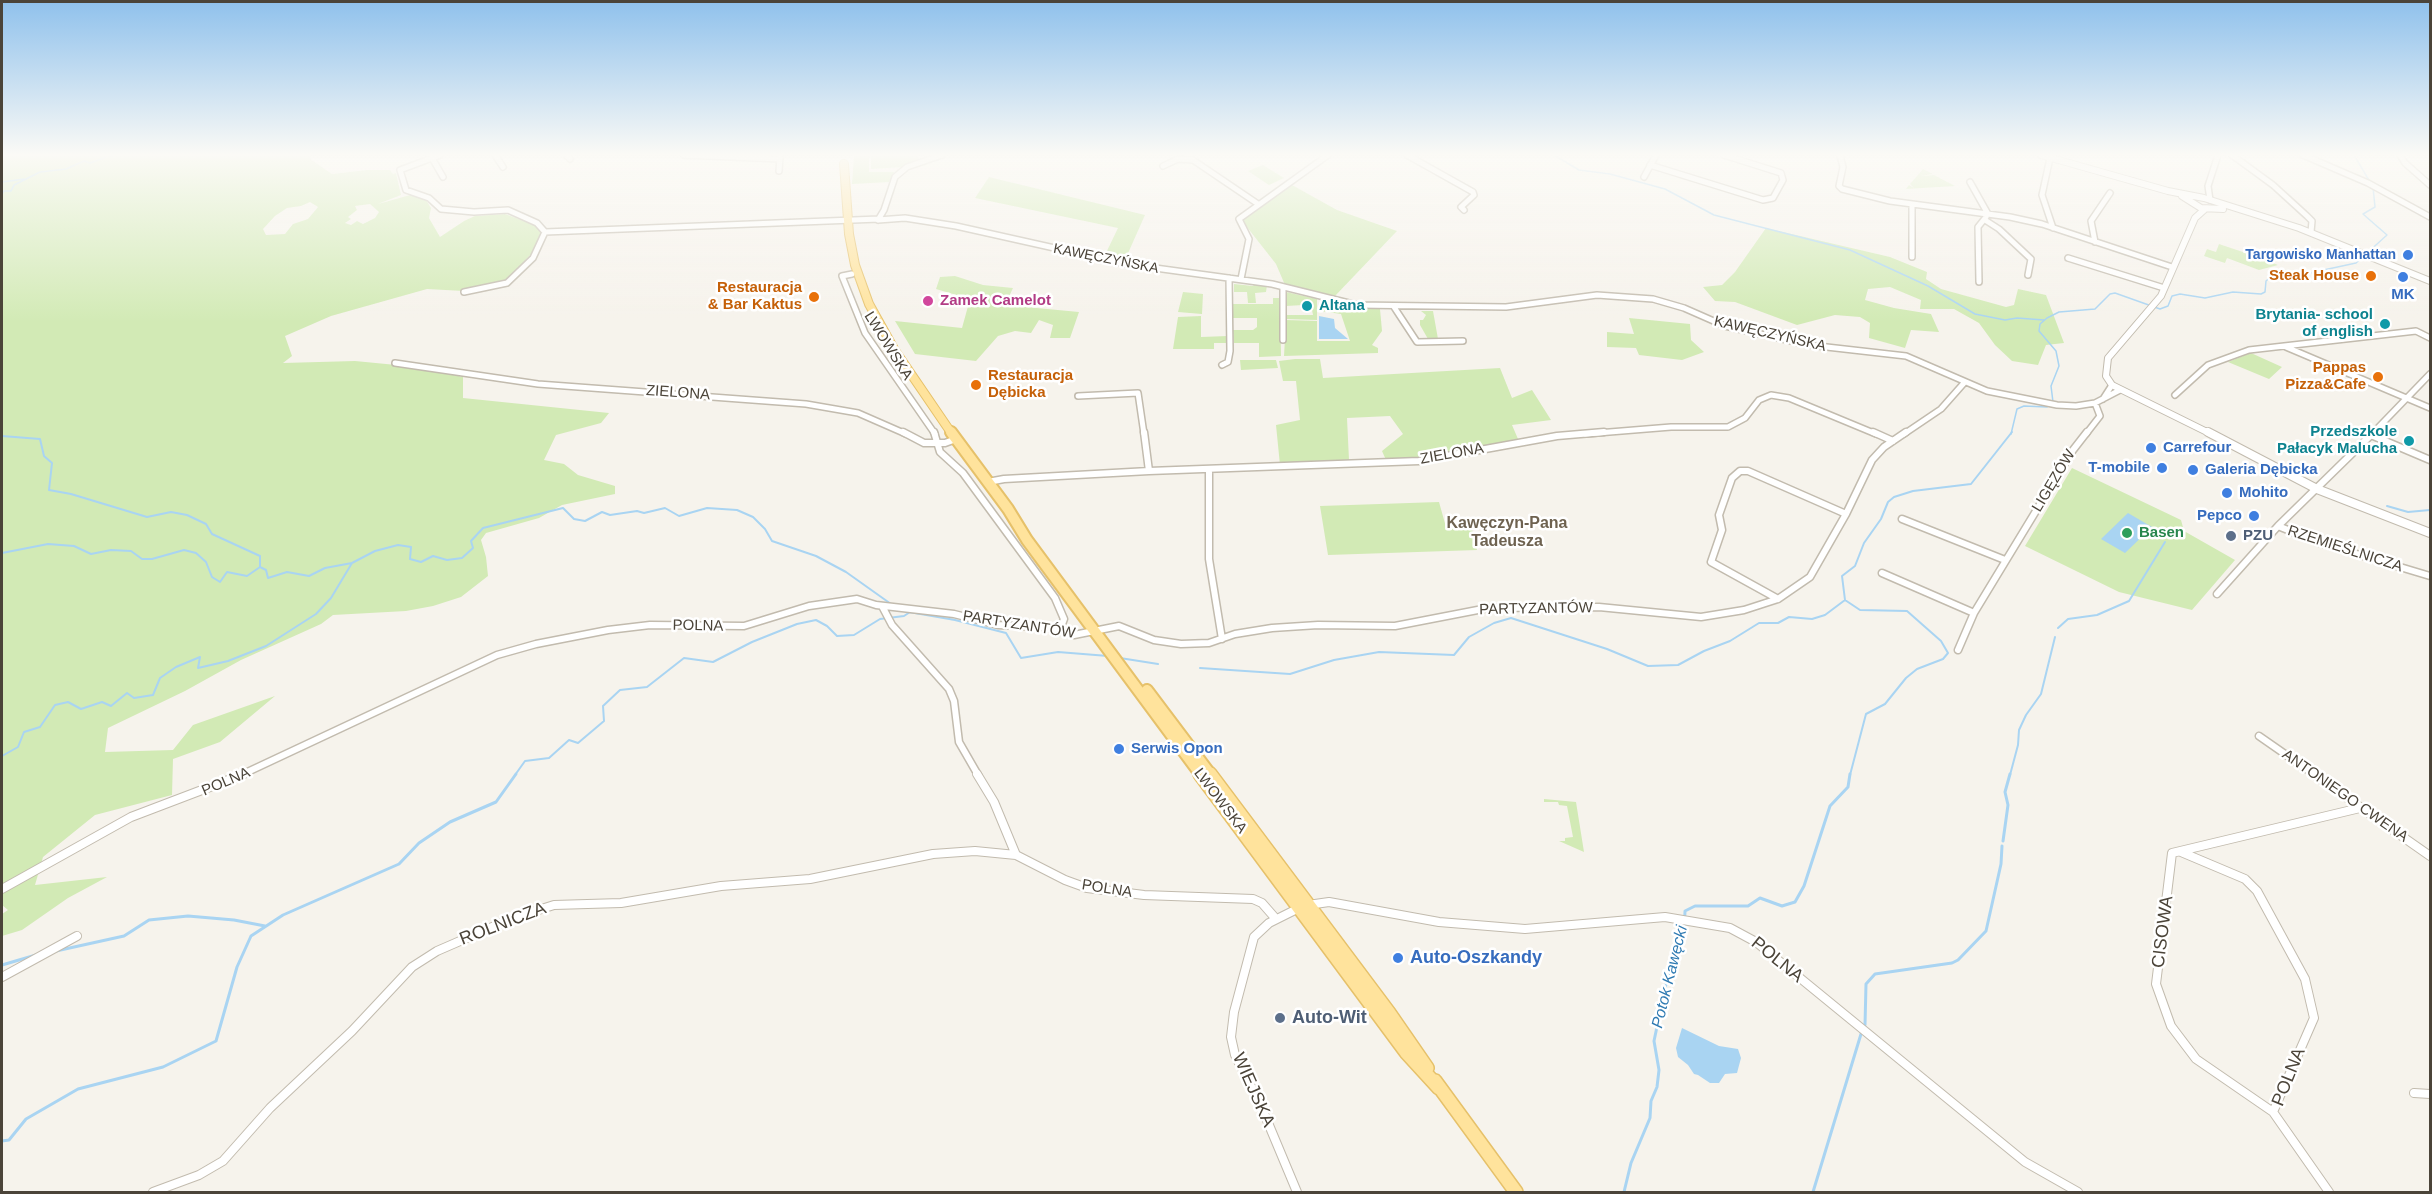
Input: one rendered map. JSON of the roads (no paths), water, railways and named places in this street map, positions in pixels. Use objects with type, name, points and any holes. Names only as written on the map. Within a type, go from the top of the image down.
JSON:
[{"type":"main road","name":"LWOWSKA","points":[[845,211],[846,255],[864,307],[888,351],[1045,554],[1098,630],[1303,906],[1389,1013],[1439,1088],[1516,1192]]},
{"type":"main road","name":"LWOWSKA","points":[[845,219],[855,265],[869,304],[894,349],[937,414]]},
{"type":"street","points":[[460,211],[485,211]]},
{"type":"street","points":[[464,292],[507,283],[533,258],[545,232],[540,225],[510,211]]},
{"type":"street","points":[[878,219],[884,211]]},
{"type":"street","points":[[1241,279],[1249,239],[1239,221],[1250,211]]},
{"type":"street","points":[[1912,211],[1912,257]]},
{"type":"street","points":[[1953,211],[2053,228],[2172,267]]},
{"type":"street","points":[[1984,211],[1986,216],[2031,259],[2028,275]]},
{"type":"street","points":[[2047,211],[2053,228]]},
{"type":"street","points":[[2095,242],[2091,221],[2098,211]]},
{"type":"street","points":[[2195,211],[2195,218],[2164,288],[2153,306],[2108,358],[2106,376],[2112,385],[2152,403],[2318,489],[2346,502],[2430,533]]},
{"type":"street","points":[[2195,218],[2203,211]]},
{"type":"street","points":[[2239,211],[2311,232],[2430,281]]},
{"type":"street","points":[[2301,211],[2312,221],[2311,232]]},
{"type":"street","points":[[1979,282],[1978,227],[1986,216]]},
{"type":"street","name":"KAWĘCZYŃSKA","points":[[545,232],[845,219],[916,219],[1146,268],[1241,279],[1347,303],[1394,307],[1506,307],[1597,295],[1653,300],[1684,308],[1711,322],[1809,345],[1906,356],[1987,391],[2056,405],[2076,406],[2095,403]]},
{"type":"street","points":[[2068,258],[2164,288]]},
{"type":"street","points":[[852,274],[842,276],[865,333],[934,431],[940,452],[963,473],[1055,598],[1064,619],[1059,632]]},
{"type":"street","points":[[1222,365],[1228,362],[1230,351],[1229,278]]},
{"type":"street","points":[[1283,287],[1283,340]]},
{"type":"street","points":[[1394,307],[1417,342],[1463,341]]},
{"type":"street","points":[[2175,394],[2208,365],[2248,351],[2274,346],[2416,331],[2430,338]]},
{"type":"street","points":[[2285,346],[2430,408]]},
{"type":"street","name":"ZIELONA","points":[[394,363],[538,384],[806,404],[858,413],[883,422],[924,443],[936,444]]},
{"type":"street","points":[[2278,526],[2318,489],[2430,374]]},
{"type":"street","name":"PARTYZANTÓW","points":[[882,606],[954,614],[998,625],[1046,627],[1074,635],[1114,626],[1125,627],[1154,640],[1172,644],[1201,644],[1235,634],[1272,628],[1318,625],[1395,626],[1488,608],[1599,607],[1713,616],[1744,610],[1778,599],[1810,577],[1846,514],[1872,459],[1893,441],[1941,409],[1964,383]]},
{"type":"street","points":[[2103,399],[2112,385]]},
{"type":"street","points":[[2095,403],[2120,390]]},
{"type":"street","points":[[1078,396],[1138,393],[1149,471]]},
{"type":"street","name":"ZIELONA","points":[[988,482],[1004,479],[1149,471],[1419,461],[1557,436],[1660,428],[1728,427],[1745,418],[1759,400],[1771,395],[1789,398],[1893,441]]},
{"type":"street","name":"LIGĘZÓW","points":[[1958,650],[1974,614],[2005,560],[2076,444],[2100,416],[2095,403]]},
{"type":"street","points":[[2371,435],[2430,460]]},
{"type":"street","points":[[936,444],[956,439]]},
{"type":"street","points":[[1209,469],[1209,559],[1222,639]]},
{"type":"street","points":[[1778,599],[1711,562],[1722,530],[1719,515],[1732,478],[1740,471],[1748,471],[1846,514]]},
{"type":"street","points":[[1902,519],[2005,560]]},
{"type":"street","name":"RZEMIEŚLNICZA","points":[[2217,594],[2278,526],[2320,543],[2430,576]]},
{"type":"street","points":[[1882,573],[1974,614]]},
{"type":"street","name":"POLNA","points":[[2,890],[131,816],[194,796],[231,780],[507,651],[621,628],[657,625],[744,626],[824,603],[858,599],[882,606]]},
{"type":"street","points":[[882,606],[888,618],[945,682],[952,695],[959,742],[990,792],[1016,855]]},
{"type":"street","name":"ANTONIEGO CWENA","points":[[2259,736],[2430,856]]},
{"type":"street","points":[[2179,851],[2360,808]]},
{"type":"street","name":"ROLNICZA","points":[[153,1192],[199,1175],[223,1161],[270,1108],[352,1031],[412,967],[437,951],[513,918],[554,905],[621,903],[721,886],[810,879],[933,854],[975,851],[1016,855]]},
{"type":"street","name":"POLNA","points":[[2179,851],[2245,879],[2257,891],[2305,979],[2314,1018],[2273,1112],[2329,1192]]},
{"type":"street","name":"CISOWA","points":[[2179,851],[2172,853],[2156,984],[2171,1026],[2196,1059],[2273,1112]]},
{"type":"street","name":"POLNA","points":[[1016,855],[1065,880],[1087,888],[1144,895],[1253,899],[1262,903],[1276,919]]},
{"type":"street","name":"POLNA","points":[[1303,906],[1329,902],[1439,922],[1525,929],[1569,927],[1624,919],[1676,918],[1730,928],[1756,942],[1989,1135],[2025,1162],[2078,1192]]},
{"type":"street","name":"WIEJSKA","points":[[1297,1192],[1261,1106],[1236,1055],[1232,1036],[1234,1012],[1254,937],[1260,929],[1303,906]]},
{"type":"street","points":[[2,976],[77,936]]},
{"type":"street","points":[[2414,1093],[2430,1094]]},
{"type":"water","points":[[1319,316],[1334,319],[1335,328],[1348,339],[1319,339]]},
{"type":"water","name":"Basen","points":[[2128,513],[2152,527],[2125,553],[2101,539]]},
{"type":"water","points":[[1682,1028],[1719,1046],[1738,1049],[1741,1058],[1737,1073],[1725,1074],[1719,1083],[1710,1083],[1694,1074],[1678,1057],[1676,1048]]},
{"type":"waterway","points":[[1706,211],[1714,215],[1850,250],[1928,286],[1975,314],[2005,320],[2017,318],[2044,320]]},
{"type":"waterway","name":"Potok Kawęcki","points":[[2011,433],[2017,409],[2024,406],[2047,407],[2053,402],[2051,386],[2059,366],[2056,351],[2039,331],[2040,324],[2047,318],[2059,312],[2095,309],[2110,294],[2115,293],[2160,309],[2168,306],[2172,296],[2180,294],[2205,298],[2233,292],[2261,294],[2265,292],[2266,281],[2274,274],[2305,274],[2356,263],[2387,235],[2363,214],[2369,211]]},
{"type":"waterway","name":"Potok Kawęcki","points":[[1845,600],[1842,576],[1855,566],[1864,543],[1881,519],[1888,502],[1894,497],[1913,491],[1971,484],[2011,433]]},
{"type":"waterway","points":[[2,436],[40,439],[44,456],[52,463],[49,490],[71,494],[147,517],[171,512],[187,515],[206,524],[212,534],[260,556],[260,567]]},
{"type":"waterway","points":[[2387,506],[2408,512],[2430,510]]},
{"type":"waterway","points":[[352,563],[375,551],[398,545],[411,547],[410,559],[421,562],[433,556],[447,560],[462,558],[473,548],[471,541],[483,528],[563,508],[574,519],[585,521],[602,512],[610,515],[637,511],[644,513],[665,508],[679,516],[707,508],[737,510],[753,517],[765,529],[772,541],[816,556],[846,572],[891,604]]},
{"type":"waterway","points":[[2058,628],[2068,619],[2097,615],[2129,601],[2165,542]]},
{"type":"waterway","points":[[2,553],[48,544],[74,546],[91,554],[111,550],[131,551],[142,559],[152,559],[184,550],[196,553],[206,562],[212,577],[220,582],[227,572],[247,576],[260,567]]},
{"type":"waterway","points":[[2,756],[18,747],[24,732],[40,727],[55,705],[68,702],[81,709],[102,702],[111,706],[127,693],[134,698],[153,695],[160,678],[176,667],[200,657],[198,668],[228,661],[266,646],[316,614],[331,598],[352,563]]},
{"type":"waterway","points":[[260,567],[266,570],[268,578],[287,572],[309,576],[325,568],[352,563]]},
{"type":"waterway","points":[[1200,668],[1290,674],[1334,660],[1379,652],[1454,655],[1469,637],[1494,623],[1511,618],[1607,649],[1648,666],[1678,665],[1704,651],[1730,641],[1759,623],[1778,623],[1789,617],[1812,619],[1825,615],[1845,600]]},
{"type":"waterway","name":"Potok Kawęcki","points":[[1845,600],[1860,610],[1907,611],[1941,641],[1948,653],[1943,659],[1917,669],[1906,678],[1885,704],[1866,714],[1850,775]]},
{"type":"waterway","points":[[515,775],[525,761],[549,758],[569,740],[578,743],[604,721],[603,706],[620,690],[647,687],[684,658],[713,662],[752,642],[797,624],[816,620],[827,626],[837,636],[854,635],[880,619],[904,616],[910,612]]},
{"type":"waterway","points":[[910,612],[955,620],[1006,633],[1021,658],[1058,652],[1108,656]]},
{"type":"waterway","points":[[2010,775],[2018,745],[2019,730],[2026,715],[2041,694],[2055,637]]},
{"type":"waterway","points":[[1120,658],[1158,664]]},
{"type":"waterway","points":[[2,1141],[9,1140],[26,1119],[78,1089],[163,1067],[216,1041],[237,967],[251,936],[283,915],[399,864],[419,843],[450,822],[496,802],[516,774]]},
{"type":"waterway","name":"Potok Kawęcki","points":[[1624,1192],[1631,1163],[1650,1118],[1651,1101],[1657,1087],[1659,1070],[1654,1041],[1667,979],[1684,936],[1685,911],[1695,906],[1748,906],[1760,898],[1782,906],[1795,902],[1804,886],[1830,806],[1848,787],[1850,774]]},
{"type":"waterway","points":[[2003,841],[2008,805],[2005,792],[2010,774]]},
{"type":"waterway","points":[[1865,1025],[1866,984],[1875,974],[1952,963],[1958,960],[1986,931],[2001,864],[2002,846]]},
{"type":"waterway","points":[[56,951],[124,936],[149,920],[188,916],[234,920],[265,926]]},
{"type":"waterway","points":[[2,965],[36,955]]},
{"type":"waterway","points":[[1813,1192],[1861,1034]]},
{"type":"place","name":"Targowisko Manhattan","points":[[2408,255]]},
{"type":"place","name":"Steak House","points":[[2371,276]]},
{"type":"place","name":"MK","points":[[2403,277]]},
{"type":"place","name":"Restauracja & Bar Kaktus","points":[[814,297]]},
{"type":"place","name":"Zamek Camelot","points":[[928,301]]},
{"type":"place","name":"Altana","points":[[1307,306]]},
{"type":"place","name":"Brytania- school of english","points":[[2385,324]]},
{"type":"place","name":"Pappas Pizza&Cafe","points":[[2378,377]]},
{"type":"place","name":"Restauracja Dębicka","points":[[976,385]]},
{"type":"place","name":"Przedszkole Pałacyk Malucha","points":[[2409,441]]},
{"type":"place","name":"Carrefour","points":[[2151,448]]},
{"type":"place","name":"T-mobile","points":[[2162,468]]},
{"type":"place","name":"Galeria Dębicka","points":[[2193,470]]},
{"type":"place","name":"Mohito","points":[[2227,493]]},
{"type":"place","name":"Pepco","points":[[2254,516]]},
{"type":"place","name":"Basen","points":[[2127,533]]},
{"type":"place","name":"PZU","points":[[2231,536]]},
{"type":"place","name":"Serwis Opon","points":[[1119,749]]},
{"type":"place","name":"Auto-Oszkandy","points":[[1398,958]]},
{"type":"place","name":"Auto-Wit","points":[[1280,1018]]},
{"type":"district","name":"Kawęczyn-Pana Tadeusza","points":[[1507,533]]}]
